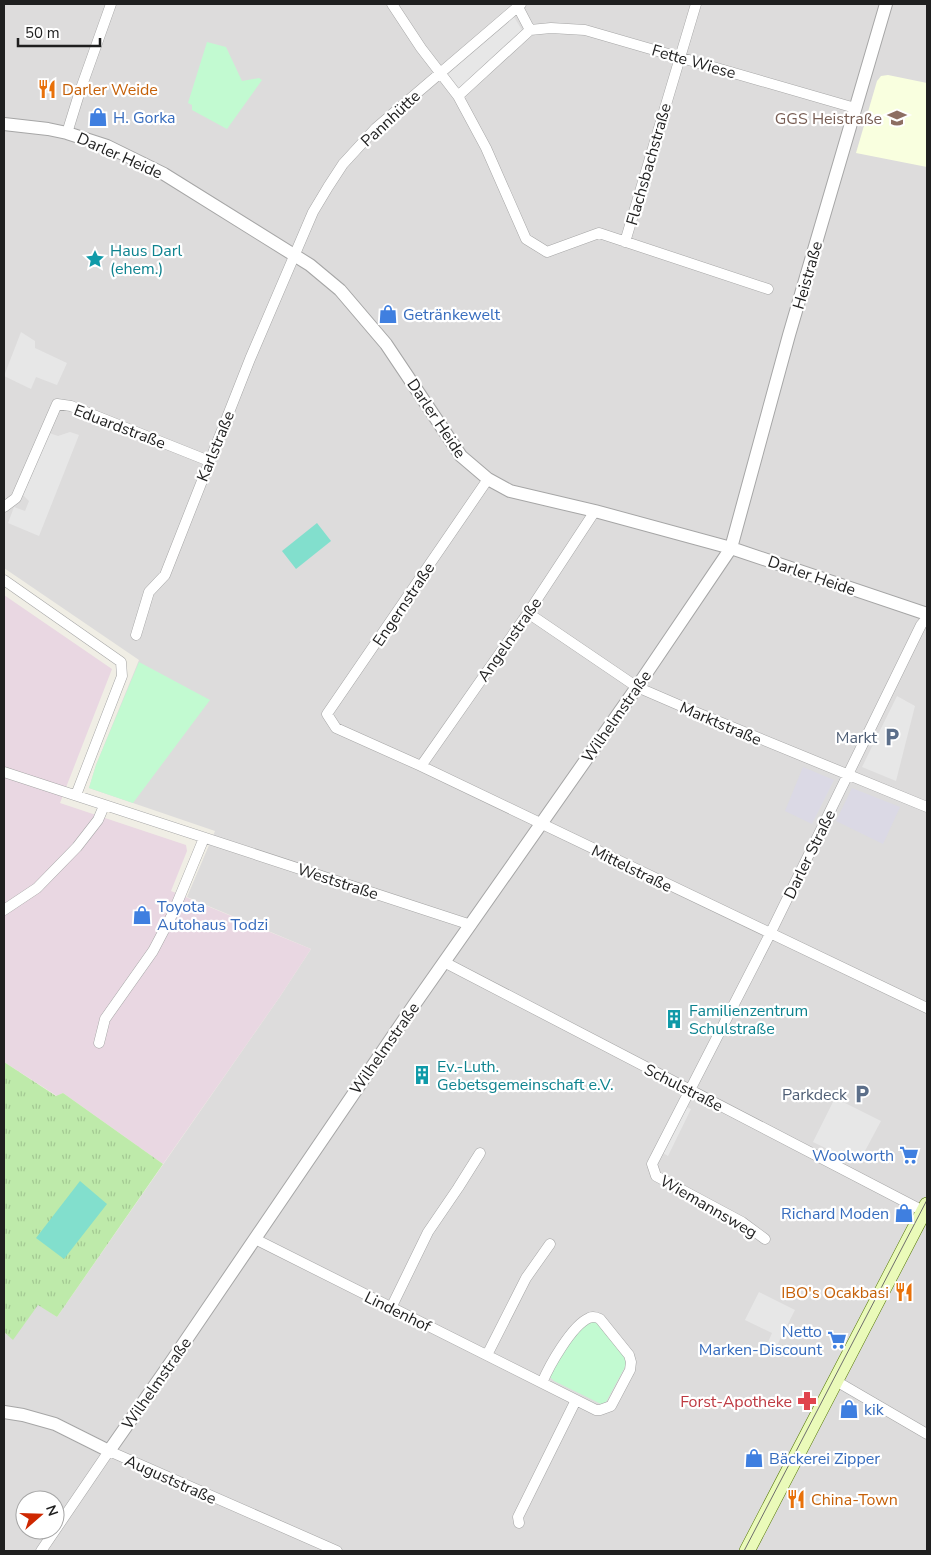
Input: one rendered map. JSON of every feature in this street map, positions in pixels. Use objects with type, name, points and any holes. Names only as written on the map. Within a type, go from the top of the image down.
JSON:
[{"type":"main road","points":[[747,1551],[926,1210]]},
{"type":"street","points":[[67,133],[111,4]]},
{"type":"street","name":"Flachsbachstraße","points":[[392,4],[458,96],[486,148],[526,239],[547,252],[598,234],[625,242],[696,4]]},
{"type":"street","name":"Heistraße","points":[[731,548],[789,335],[886,4]]},
{"type":"street","name":"Pannhütte","points":[[294,255],[313,212],[343,164],[376,128],[519,6],[530,30]]},
{"type":"street","name":"Fette Wiese","points":[[530,30],[550,28],[585,30],[855,108]]},
{"type":"street","points":[[458,96],[530,30]]},
{"type":"street","name":"Darler Heide","points":[[4,124],[67,133],[107,146],[151,167],[294,255],[323,275],[340,290],[364,317],[401,364],[456,449],[470,465],[488,480],[510,491],[595,511],[731,548],[927,614]]},
{"type":"street","points":[[625,242],[768,289]]},
{"type":"street","name":"Karlstraße","points":[[136,635],[148,592],[165,575],[209,461],[294,255]]},
{"type":"street","name":"Eduardstraße","points":[[4,507],[16,498],[57,404],[71,406],[209,461]]},
{"type":"street","name":"Engernstraße","points":[[336,728],[327,714],[488,480]]},
{"type":"street","name":"Angelnstraße","points":[[421,766],[528,613],[595,511]]},
{"type":"street","name":"Wilhelmstraße","points":[[41,1551],[444,962],[542,825],[731,548]]},
{"type":"street","points":[[4,580],[121,662],[122,676],[76,795]]},
{"type":"street","name":"Marktstraße","points":[[528,613],[637,687],[688,710],[927,807]]},
{"type":"street","name":"Darler Straße","points":[[689,1090],[770,934],[921,625],[927,618]]},
{"type":"street","name":"Mittelstraße","points":[[336,728],[421,766],[927,1008]]},
{"type":"street","name":"Weststraße","points":[[4,772],[471,925]]},
{"type":"street","points":[[4,910],[37,888],[77,847],[98,820],[104,806]]},
{"type":"street","points":[[100,1043],[105,1019],[153,951],[174,913],[204,838]]},
{"type":"street","name":"Schulstraße","points":[[444,962],[689,1090],[926,1210]]},
{"type":"street","name":"Wiemannsweg","points":[[689,1090],[652,1164],[656,1176],[742,1222],[765,1239]]},
{"type":"street","points":[[391,1308],[428,1232],[480,1152]]},
{"type":"street","name":"Lindenhof","points":[[255,1238],[391,1308],[576,1400],[600,1410],[610,1406],[630,1370],[629,1354],[600,1319],[595,1316],[590,1317],[580,1323],[560,1350],[546,1372],[542,1383]]},
{"type":"street","points":[[487,1355],[526,1278],[550,1244]]},
{"type":"street","points":[[836,1381],[927,1434]]},
{"type":"street","points":[[519,1523],[518,1518],[576,1400]]},
{"type":"street","name":"Auguststraße","points":[[4,1412],[55,1424],[108,1451],[337,1551]]},
{"type":"shaded area","points":[[4,4],[927,4],[927,1551],[4,1551],[4,1332],[13,1339],[38,1304],[57,1317],[311,949],[187,897],[215,831],[89,788],[96,765],[139,660],[4,568]]},
{"type":"shaded area","points":[[514,17],[522,30],[457,90],[446,75]]},
{"type":"shaded area","name":"GGS Heistraße","points":[[888,75],[927,83],[927,167],[856,153],[877,81],[881,76]]},
{"type":"shaded area","points":[[21,332],[35,341],[35,348],[67,363],[57,385],[36,377],[31,389],[4,376]]},
{"type":"shaded area","points":[[70,432],[79,435],[39,536],[8,523],[14,507],[25,511],[29,501],[23,495],[49,433],[58,436]]},
{"type":"shaded area","points":[[317,523],[331,541],[296,569],[282,551]]},
{"type":"shaded area","points":[[4,595],[112,669],[60,803],[186,845],[187,851],[171,891],[311,949],[163,1164],[63,1093],[57,1096],[4,1062]]},
{"type":"shaded area","name":"Markt","points":[[897,696],[915,706],[896,781],[862,767]]},
{"type":"shaded area","points":[[803,767],[834,780],[812,824],[785,811]]},
{"type":"shaded area","points":[[852,788],[900,807],[883,844],[836,821]]},
{"type":"shaded area","points":[[835,1098],[881,1121],[858,1164],[813,1142]]},
{"type":"shaded area","points":[[682,1105],[691,1109],[668,1156],[659,1151]]},
{"type":"shaded area","points":[[80,1181],[107,1204],[64,1259],[36,1238]]},
{"type":"shaded area","points":[[759,1292],[795,1310],[774,1351],[766,1347],[772,1333],[745,1320]]},
{"type":"green space","points":[[207,42],[226,47],[242,81],[259,78],[262,80],[227,129],[192,110],[192,105],[188,103]]},
{"type":"green space","points":[[139,662],[210,700],[133,803],[89,788],[96,765]]},
{"type":"green space","points":[[4,1062],[56,1096],[63,1093],[163,1164],[57,1317],[38,1305],[13,1340],[4,1332]]},
{"type":"green space","points":[[591,1321],[596,1322],[626,1359],[626,1365],[606,1402],[601,1404],[554,1381],[549,1376],[573,1338]]},
{"type":"tram line","points":[[744,1551],[927,1200]]},
{"type":"place","name":"Darler Weide","points":[[47,89]]},
{"type":"place","name":"H. Gorka","points":[[98,117]]},
{"type":"place","name":"GGS Heistraße","points":[[897,118]]},
{"type":"place","name":"Haus Darl (ehem.)","points":[[95,259]]},
{"type":"place","name":"Getränkewelt","points":[[388,314]]},
{"type":"place","name":"Markt","points":[[892,737]]},
{"type":"place","name":"Toyota Autohaus Todzi","points":[[142,915]]},
{"type":"place","name":"Familienzentrum Schulstraße","points":[[674,1019]]},
{"type":"place","name":"Ev.-Luth. Gebetsgemeinschaft e.V.","points":[[422,1075]]},
{"type":"place","name":"Parkdeck","points":[[862,1094]]},
{"type":"place","name":"Woolworth","points":[[909,1155]]},
{"type":"place","name":"Richard Moden","points":[[904,1213]]},
{"type":"place","name":"IBO's Ocakbasi","points":[[904,1292]]},
{"type":"place","name":"Netto Marken-Discount","points":[[837,1340]]},
{"type":"place","name":"Forst-Apotheke","points":[[807,1401]]},
{"type":"place","name":"kik","points":[[849,1409]]},
{"type":"place","name":"Bäckerei Zipper","points":[[754,1458]]},
{"type":"place","name":"China-Town","points":[[796,1499]]}]
